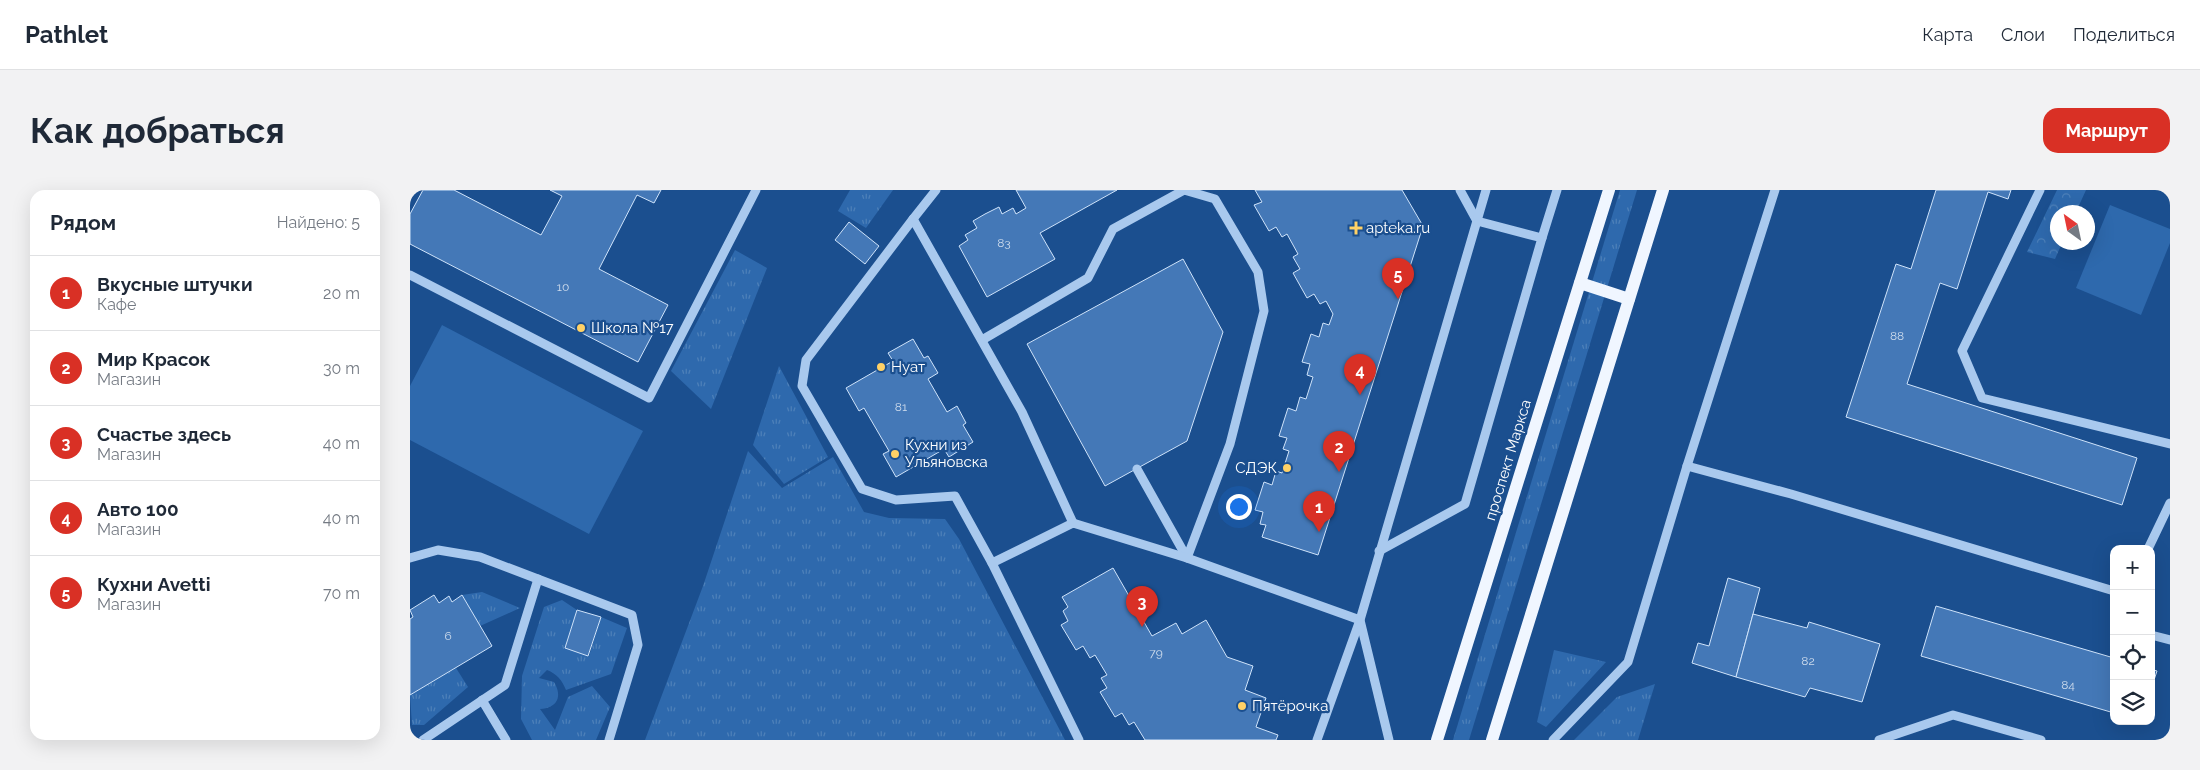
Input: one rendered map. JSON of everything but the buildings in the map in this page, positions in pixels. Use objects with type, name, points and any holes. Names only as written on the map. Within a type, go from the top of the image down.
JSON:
[{"type":"main road","name":"проспект Маркса","points":[[1437,740],[1609,190]]},
{"type":"main road","points":[[1492,740],[1663,190]]},
{"type":"main road","points":[[1580,283],[1629,299]]},
{"type":"lane","points":[[410,275],[649,398],[756,190]]},
{"type":"lane","points":[[936,190],[806,360],[802,386],[862,488],[896,500],[955,496],[992,563],[1079,740]]},
{"type":"lane","points":[[982,340],[1088,278],[1113,229],[1184,190],[1215,199],[1258,272],[1264,311],[1230,444],[1188,558]]},
{"type":"lane","points":[[1460,190],[1477,222],[1542,238]]},
{"type":"lane","points":[[1317,740],[1360,620],[1486,190]]},
{"type":"lane","points":[[1379,551],[1465,504],[1557,190]]},
{"type":"lane","points":[[1553,740],[1628,662],[1687,466],[1775,190]]},
{"type":"lane","points":[[2040,190],[1962,351],[1982,398],[2170,444]]},
{"type":"lane","points":[[912,220],[1022,412],[1073,523]]},
{"type":"lane","points":[[1687,466],[1791,494],[2111,590]]},
{"type":"lane","points":[[1137,469],[1188,558]]},
{"type":"lane","points":[[2150,545],[2170,503]]},
{"type":"lane","points":[[992,563],[1073,523],[1188,558],[1360,620]]},
{"type":"lane","points":[[410,558],[438,550],[480,557],[632,615],[638,645],[610,740]]},
{"type":"lane","points":[[422,740],[505,685],[538,580]]},
{"type":"lane","points":[[1360,620],[1389,740]]},
{"type":"lane","points":[[2155,636],[2170,640]]},
{"type":"lane","points":[[482,700],[506,740]]},
{"type":"lane","points":[[1879,740],[1953,715],[2041,740]]},
{"type":"green space","points":[[850,190],[893,190],[866,228],[838,211]]},
{"type":"green space","points":[[1620,190],[1637,190],[1469,740],[1453,740]]},
{"type":"green space","points":[[2057,190],[2086,190],[2079,205],[2050,205],[2050,250],[2059,250],[2055,259],[2027,252]]},
{"type":"green space","points":[[2110,205],[2170,229],[2170,243],[2141,315],[2076,288],[2092,250],[2095,250],[2095,242]]},
{"type":"green space","points":[[735,250],[767,268],[711,409],[671,371]]},
{"type":"green space","points":[[442,325],[643,431],[589,534],[410,440],[410,386]]},
{"type":"green space","points":[[779,366],[828,457],[784,484],[753,445]]},
{"type":"green space","points":[[748,451],[782,488],[833,457],[864,512],[889,518],[945,519],[959,539],[1065,740],[645,740],[703,586]]},
{"type":"green space","points":[[482,592],[520,608],[480,626],[462,595]]},
{"type":"green space","points":[[562,600],[577,610],[565,648],[589,656],[601,617],[627,628],[611,674],[566,690],[563,683],[554,673],[547,670],[539,678],[554,682],[557,687],[557,701],[551,706],[540,709],[555,730],[568,697],[592,686],[610,707],[596,740],[532,740],[521,719],[522,676],[544,607]]},
{"type":"green space","points":[[1554,650],[1606,662],[1546,727],[1537,722]]},
{"type":"green space","points":[[456,668],[468,687],[424,725],[412,725],[410,695]]},
{"type":"green space","points":[[1655,684],[1638,740],[1574,740],[1617,697]]},
{"type":"place","name":"apteka.ru","points":[[1356,228]]},
{"type":"place","name":"Кухни Avetti","points":[[1398,299]]},
{"type":"place","name":"Школа №17","points":[[581,328]]},
{"type":"place","name":"Нуат","points":[[881,367]]},
{"type":"place","name":"Авто 100","points":[[1360,395]]},
{"type":"place","name":"Кухни из Ульяновска","points":[[895,454]]},
{"type":"place","name":"СДЭК","points":[[1287,468]]},
{"type":"place","name":"Мир Красок","points":[[1339,472]]},
{"type":"place","name":"Вкусные штучки","points":[[1319,532]]},
{"type":"place","name":"Счастье здесь","points":[[1142,627]]},
{"type":"place","name":"Пятёрочка","points":[[1242,706]]}]
